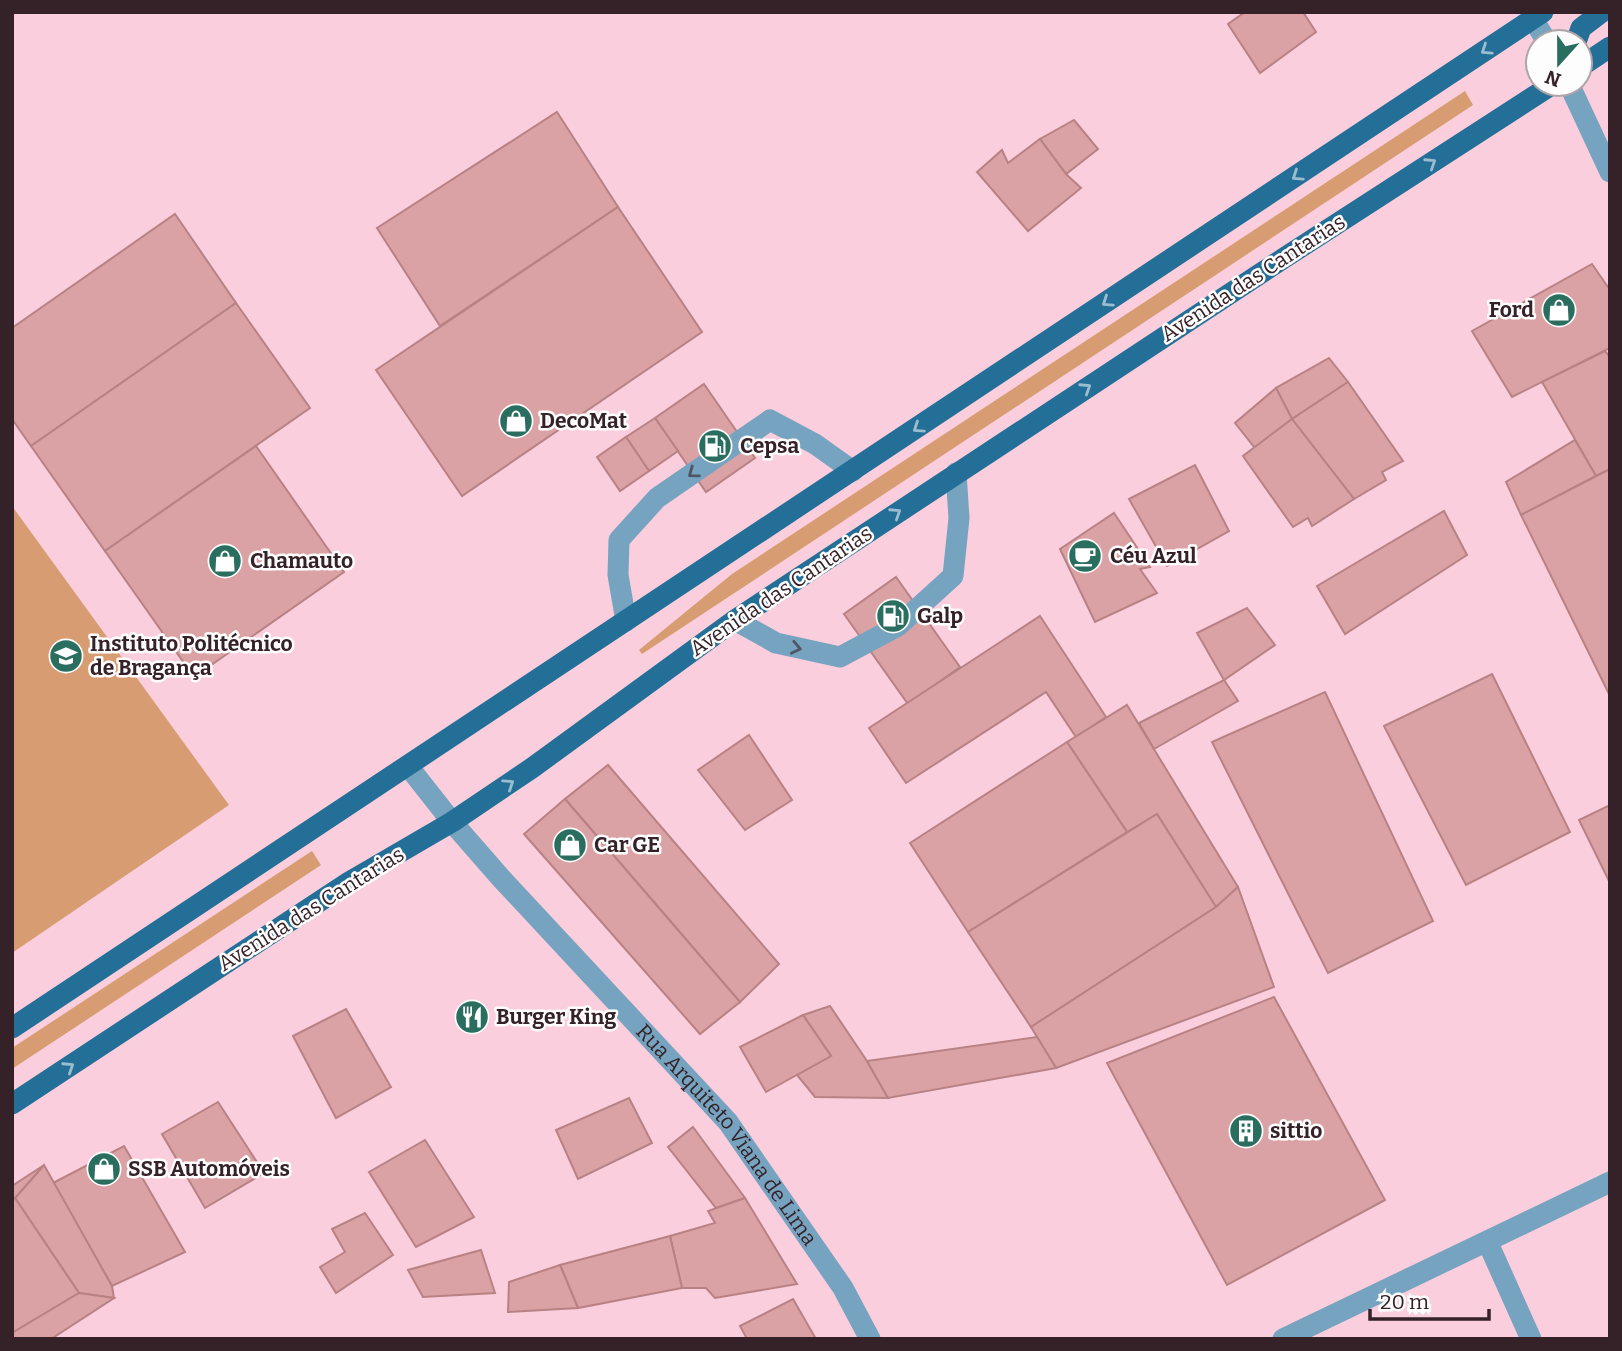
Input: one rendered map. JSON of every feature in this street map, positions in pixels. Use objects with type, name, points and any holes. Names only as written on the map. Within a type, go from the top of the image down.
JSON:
[{"type":"main road","points":[[1581,28],[1602,12]]},
{"type":"main road","points":[[12,1028],[1538,16]]},
{"type":"main road","points":[[1594,57],[1610,47]]},
{"type":"main road","name":"Avenida das Cantarias","points":[[12,1104],[349,882],[452,822],[532,768],[735,620],[1532,98]]},
{"type":"street","points":[[1576,98],[1610,172]]},
{"type":"street","points":[[626,621],[618,575],[619,540],[657,498],[770,420],[815,444],[853,471]]},
{"type":"street","points":[[735,620],[776,643],[840,657],[898,626],[953,576],[959,517],[956,473]]},
{"type":"street","name":"Rua Arquiteto Viana de Lima","points":[[408,766],[452,822],[728,1122],[843,1287],[870,1339]]},
{"type":"street","points":[[1283,1339],[1488,1243],[1610,1182]]},
{"type":"street","points":[[1488,1243],[1531,1339]]},
{"type":"shaded area","points":[[1465,91],[1473,105],[642,654],[639,650],[732,574]]},
{"type":"shaded area","name":"Instituto Politécnico de Bragança","points":[[12,506],[229,805],[12,953]]},
{"type":"shaded area","points":[[312,851],[321,865],[12,1069],[12,1048]]},
{"type":"building","points":[[1245,12],[1303,12],[1316,32],[1260,73],[1228,24]]},
{"type":"building","points":[[557,112],[618,207],[440,326],[377,228]]},
{"type":"building","points":[[1074,120],[1098,149],[1066,174],[1040,139]]},
{"type":"building","points":[[1040,139],[1066,174],[1081,188],[1028,231],[977,172],[1002,150],[1008,163]]},
{"type":"building","points":[[618,207],[702,332],[462,496],[376,370]]},
{"type":"building","points":[[175,214],[236,303],[31,446],[12,419],[12,328]]},
{"type":"building","name":"Ford","points":[[1592,264],[1610,290],[1610,348],[1512,397],[1472,331]]},
{"type":"building","points":[[236,303],[310,408],[105,551],[31,446]]},
{"type":"building","points":[[1605,351],[1610,357],[1610,469],[1596,476],[1542,382]]},
{"type":"building","points":[[1329,358],[1348,382],[1292,419],[1276,388]]},
{"type":"building","points":[[1348,382],[1403,461],[1382,472],[1386,480],[1354,499],[1292,419]]},
{"type":"building","points":[[704,384],[755,458],[706,492],[655,418]]},
{"type":"building","points":[[1276,388],[1292,419],[1255,448],[1235,423]]},
{"type":"building","points":[[655,418],[678,451],[649,471],[626,437]]},
{"type":"building","points":[[1292,419],[1354,499],[1312,526],[1308,518],[1293,527],[1243,456]]},
{"type":"building","points":[[626,437],[649,471],[620,491],[597,457]]},
{"type":"building","points":[[1575,440],[1596,476],[1521,515],[1506,482]]},
{"type":"building","name":"Chamauto","points":[[256,446],[344,572],[194,677],[105,551]]},
{"type":"building","points":[[1195,465],[1229,531],[1167,566],[1129,499]]},
{"type":"building","points":[[1610,469],[1610,696],[1521,515]]},
{"type":"building","points":[[1444,511],[1467,555],[1345,634],[1317,586]]},
{"type":"building","points":[[1114,513],[1150,567],[1140,569],[1157,593],[1095,622],[1060,549]]},
{"type":"building","points":[[896,577],[960,667],[908,704],[844,614]]},
{"type":"building","points":[[1247,608],[1275,645],[1224,680],[1197,633]]},
{"type":"building","points":[[1040,616],[1106,717],[1076,737],[1046,692],[906,783],[869,728]]},
{"type":"building","points":[[1492,674],[1570,832],[1466,885],[1384,726]]},
{"type":"building","points":[[1224,680],[1238,701],[1154,749],[1139,723]]},
{"type":"building","points":[[1325,692],[1433,921],[1328,973],[1212,742]]},
{"type":"building","points":[[1127,705],[1238,887],[1216,907],[1157,814],[1127,832],[1067,742]]},
{"type":"building","points":[[749,735],[792,800],[745,830],[698,770]]},
{"type":"building","points":[[1067,742],[1127,832],[968,932],[910,843]]},
{"type":"building","points":[[608,765],[779,964],[740,1002],[565,799]]},
{"type":"building","points":[[565,799],[740,1002],[700,1034],[524,834]]},
{"type":"building","points":[[1610,805],[1610,883],[1579,820]]},
{"type":"building","points":[[1157,814],[1216,907],[1031,1027],[968,932]]},
{"type":"building","points":[[1238,887],[1274,987],[1056,1068],[1031,1027],[1216,907]]},
{"type":"building","name":"sittio","points":[[1274,997],[1385,1200],[1227,1285],[1107,1063]]},
{"type":"building","points":[[830,1006],[888,1098],[815,1097],[797,1075],[831,1056],[803,1015]]},
{"type":"building","points":[[346,1009],[391,1087],[336,1118],[293,1036]]},
{"type":"building","points":[[803,1015],[831,1056],[766,1092],[740,1047]]},
{"type":"building","points":[[1037,1037],[1056,1068],[888,1098],[867,1061]]},
{"type":"building","points":[[629,1098],[652,1143],[578,1179],[556,1130]]},
{"type":"building","points":[[218,1102],[264,1173],[205,1208],[162,1134]]},
{"type":"building","points":[[693,1127],[745,1198],[716,1208],[668,1147]]},
{"type":"building","points":[[425,1140],[474,1217],[416,1247],[369,1172]]},
{"type":"building","points":[[124,1146],[185,1252],[112,1286],[53,1183]]},
{"type":"building","points":[[44,1165],[112,1286],[114,1298],[79,1293],[15,1198]]},
{"type":"building","points":[[44,1165],[15,1198],[12,1200],[12,1186]]},
{"type":"building","points":[[15,1198],[79,1293],[12,1333],[12,1200]]},
{"type":"building","points":[[745,1198],[797,1284],[715,1298],[706,1288],[682,1288],[670,1236],[715,1223],[708,1211]]},
{"type":"building","points":[[365,1213],[393,1255],[336,1293],[320,1267],[345,1252],[332,1229]]},
{"type":"building","points":[[670,1236],[682,1288],[578,1308],[560,1265]]},
{"type":"building","points":[[481,1250],[495,1293],[423,1297],[408,1270]]},
{"type":"building","points":[[560,1265],[578,1308],[508,1312],[509,1282]]},
{"type":"building","points":[[79,1293],[114,1298],[51,1339],[12,1339],[12,1333]]},
{"type":"building","points":[[793,1299],[816,1339],[747,1339],[740,1326]]},
{"type":"place","name":"Ford","points":[[1559,310]]},
{"type":"place","name":"DecoMat","points":[[516,421]]},
{"type":"place","name":"Cepsa","points":[[715,446]]},
{"type":"place","name":"Céu Azul","points":[[1085,556]]},
{"type":"place","name":"Chamauto","points":[[225,561]]},
{"type":"place","name":"Galp","points":[[893,616]]},
{"type":"place","name":"Instituto Politécnico de Bragança","points":[[66,656]]},
{"type":"place","name":"Car GE","points":[[570,845]]},
{"type":"place","name":"Burger King","points":[[472,1017]]},
{"type":"place","name":"sittio","points":[[1246,1131]]},
{"type":"place","name":"SSB Automóveis","points":[[104,1169]]}]
